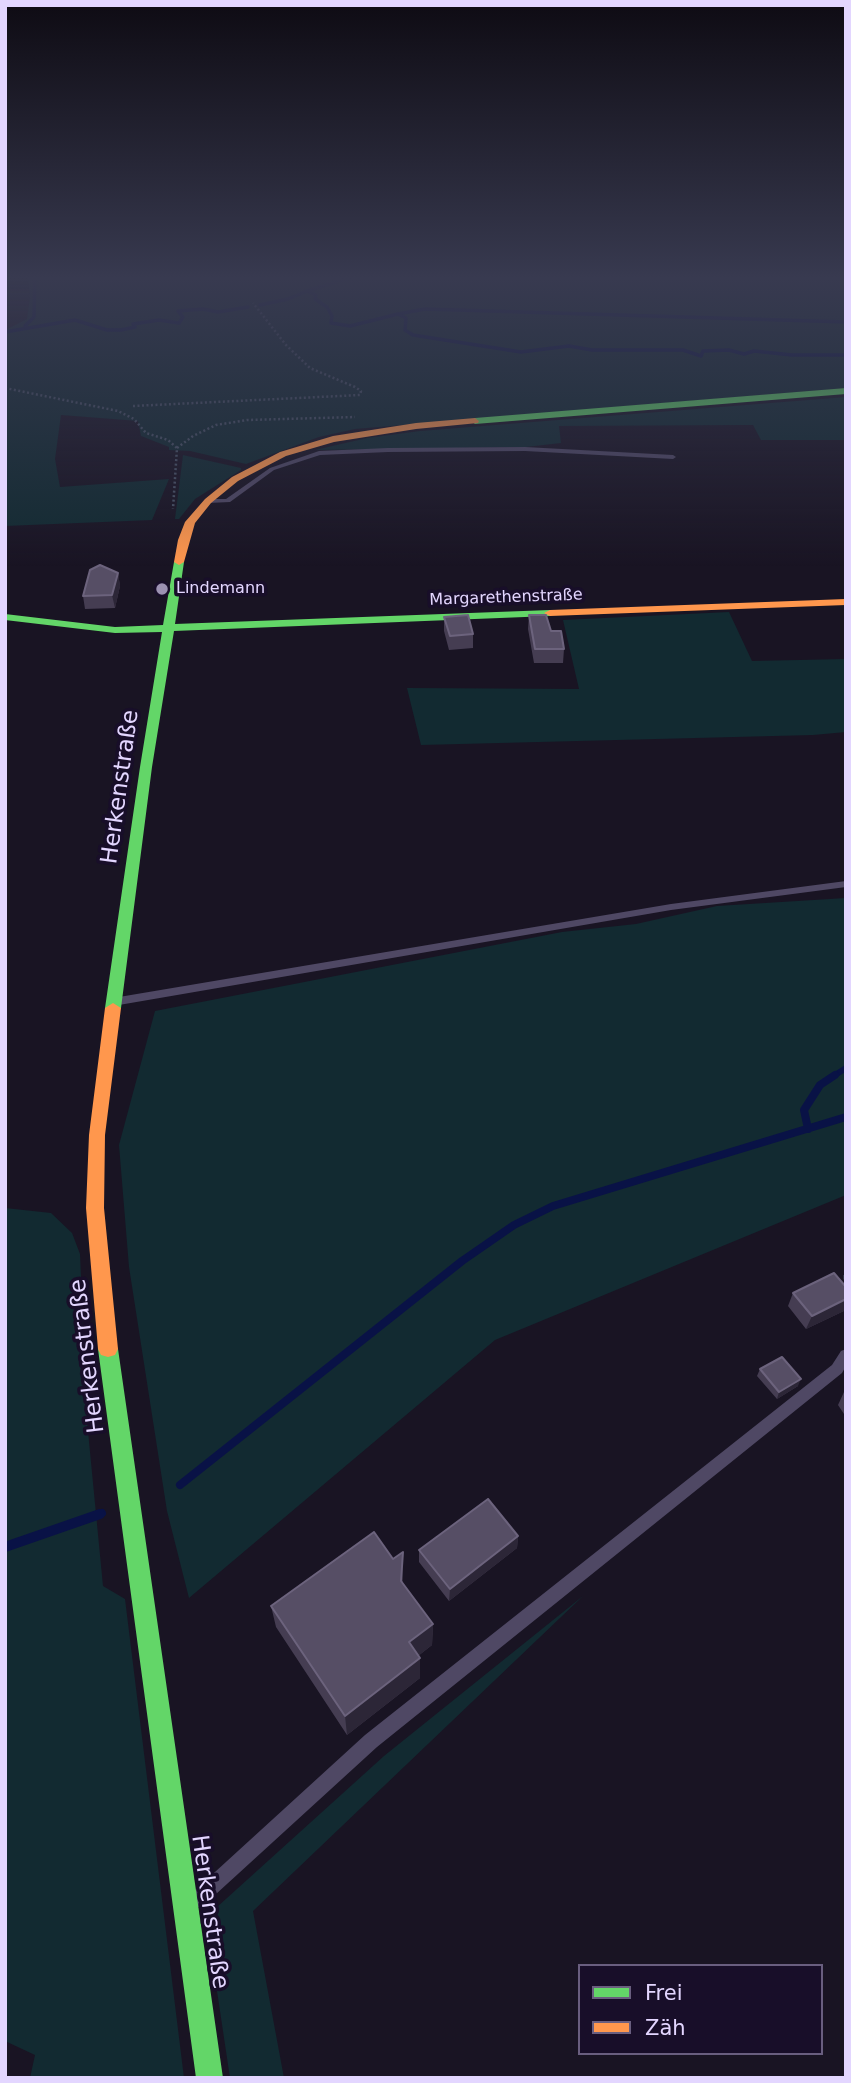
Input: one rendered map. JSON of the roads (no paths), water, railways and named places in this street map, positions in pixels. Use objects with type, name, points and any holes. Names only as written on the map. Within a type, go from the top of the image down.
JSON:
[{"type":"main road","name":"Herkenstraße","points":[[210,2078],[107,1339],[95,1208],[97,1135],[114,1002],[146,767],[183,540],[190,522],[208,501],[235,479],[284,454],[362,433],[416,426],[846,391]]},
{"type":"main road","name":"Margarethenstraße","points":[[169,628],[846,602]]},
{"type":"main road","points":[[5,617],[115,629],[169,628]]},
{"type":"lane","points":[[208,501],[228,501],[272,470],[319,453],[524,449],[673,457]]},
{"type":"lane","points":[[114,1002],[671,907],[846,884]]},
{"type":"lane","points":[[186,1910],[371,1741],[837,1369],[846,1354]]},
{"type":"waterway","points":[[832,1077],[846,1068]]},
{"type":"waterway","points":[[808,1129],[804,1110],[820,1085],[832,1077]]},
{"type":"waterway","points":[[808,1129],[846,1117]]},
{"type":"waterway","points":[[180,1485],[462,1261],[514,1225],[553,1206],[808,1129]]},
{"type":"waterway","points":[[98,1515],[102,1513]]},
{"type":"waterway","points":[[5,1547],[98,1515]]},
{"type":"place","name":"Lindemann","points":[[162,589]]}]
